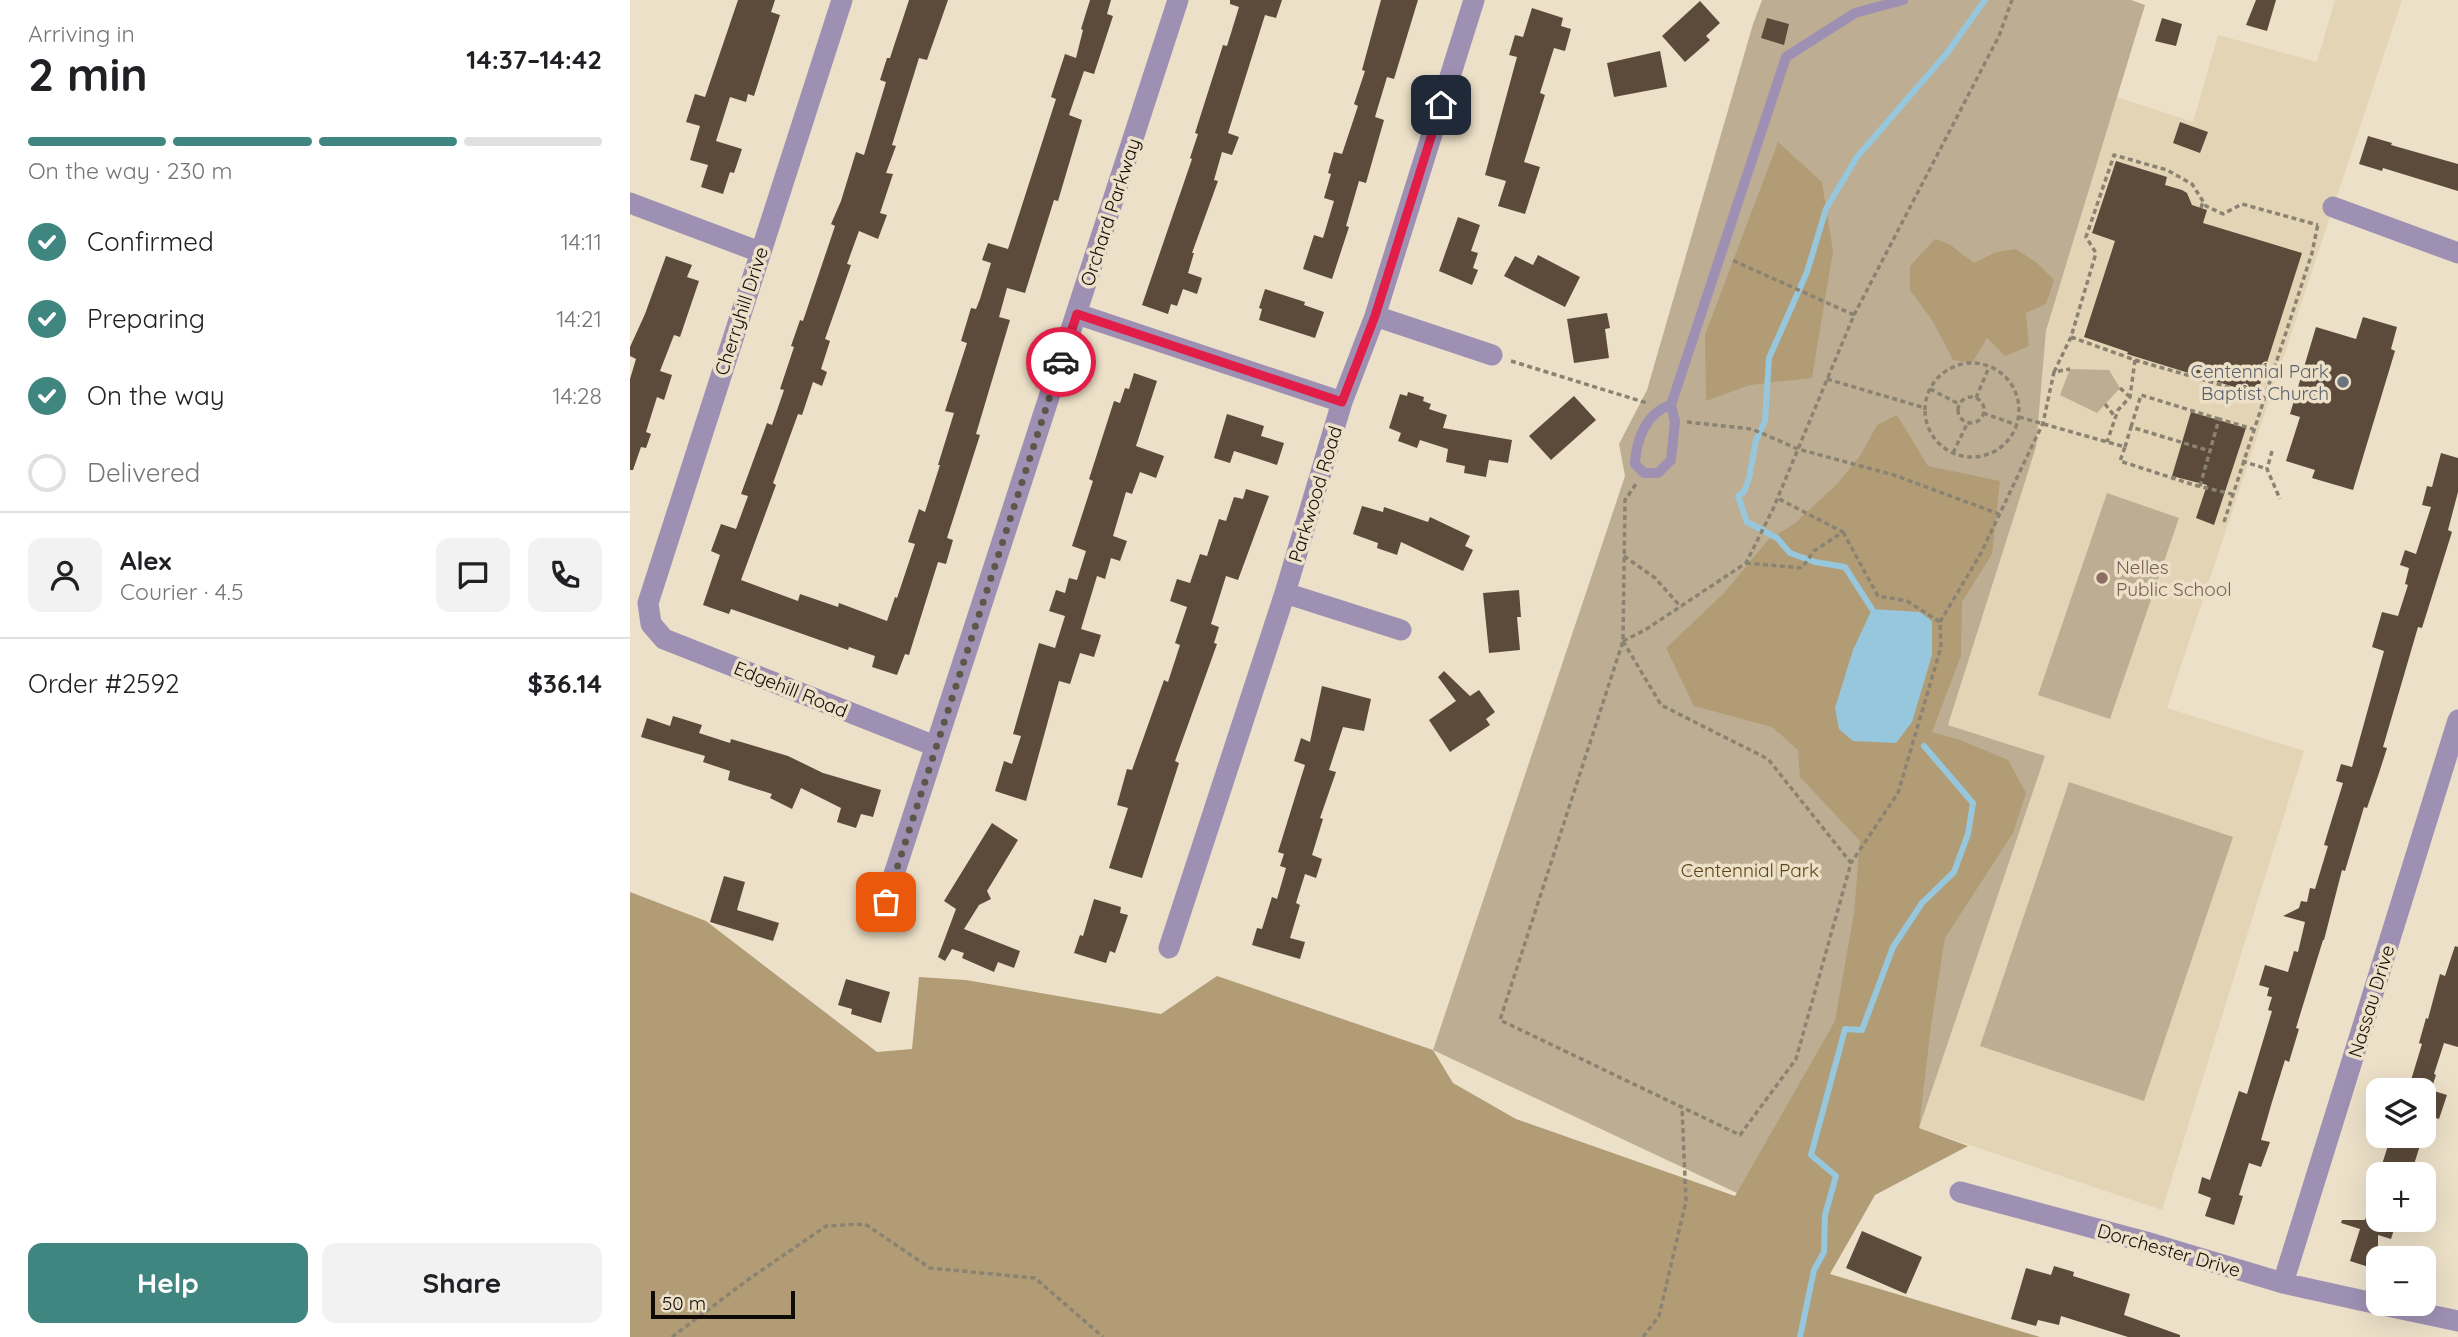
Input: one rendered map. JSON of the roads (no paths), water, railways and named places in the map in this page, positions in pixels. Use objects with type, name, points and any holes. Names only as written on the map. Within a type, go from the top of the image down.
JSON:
[{"type":"street","name":"Cherryhill Drive","points":[[651,624],[648,603],[842,0]]},
{"type":"street","name":"Orchard Parkway","points":[[886,902],[1178,0]]},
{"type":"street","name":"Parkwood Road","points":[[1169,948],[1285,593],[1342,402],[1375,316],[1474,0]]},
{"type":"street","points":[[630,203],[760,251]]},
{"type":"street","points":[[2327,209],[2458,253]]},
{"type":"street","points":[[1077,314],[1342,402]]},
{"type":"street","points":[[1375,316],[1492,355]]},
{"type":"street","points":[[1285,593],[1401,630]]},
{"type":"street","name":"Edgehill Road","points":[[651,624],[664,639],[935,746]]},
{"type":"street","name":"Nassau Drive","points":[[2283,1283],[2458,720]]},
{"type":"street","name":"Dorchester Drive","points":[[1960,1192],[2153,1244],[2283,1283],[2366,1301]]},
{"type":"street","name":"Dorchester Drive","points":[[2434,1316],[2458,1321]]},
{"type":"lane","points":[[1671,405],[1661,408],[1636,444],[1634,464],[1644,473],[1658,473],[1671,460],[1675,421],[1671,405],[1786,57],[1855,13],[1903,0]]},
{"type":"water","points":[[1872,609],[1920,612],[1932,621],[1932,655],[1912,722],[1896,743],[1853,741],[1839,729],[1835,708],[1853,650]]},
{"type":"waterway","points":[[1872,609],[1845,567],[1815,562],[1790,553],[1777,538],[1747,522],[1738,496],[1744,492],[1756,440],[1765,421],[1769,358],[1807,272],[1826,209],[1857,157],[1947,53],[1985,0]]},
{"type":"waterway","points":[[1800,1337],[1814,1270],[1824,1252],[1825,1215],[1836,1176],[1811,1155],[1845,1029],[1862,1030],[1893,947],[1922,903],[1954,872],[1968,834],[1973,803],[1924,746]]},
{"type":"place","name":"Centennial Park Baptist Church","points":[[2343,382]]},
{"type":"place","name":"Nelles Public School","points":[[2102,578]]},
{"type":"park label","name":"Centennial Park","points":[[1750,870]]}]
